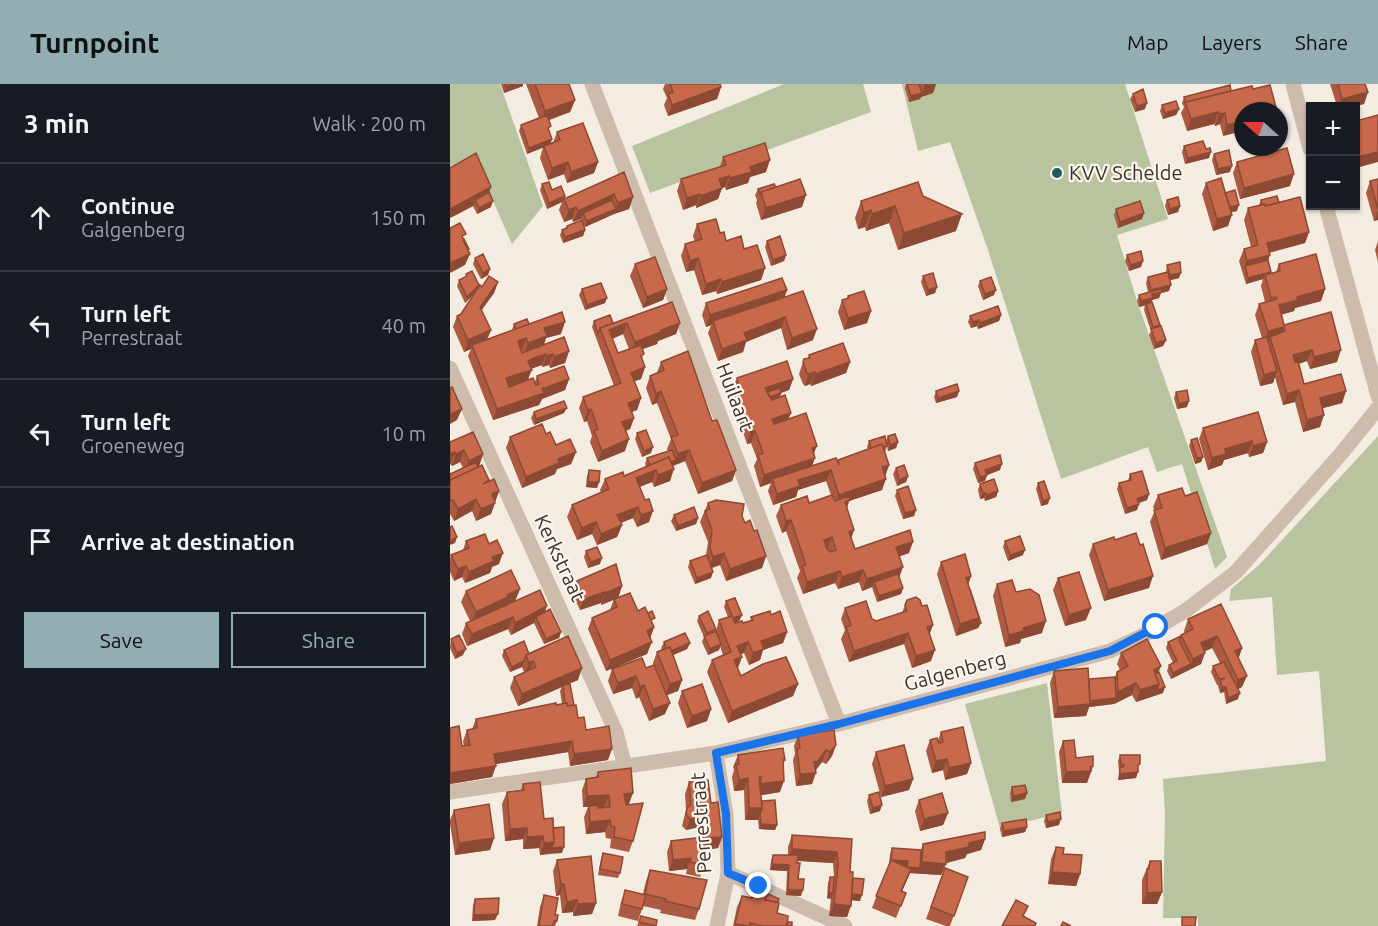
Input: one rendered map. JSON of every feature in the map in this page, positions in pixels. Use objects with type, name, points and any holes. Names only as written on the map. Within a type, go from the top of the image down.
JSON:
[{"type":"street","name":"Huilaart","points":[[592,84],[839,724]]},
{"type":"street","points":[[1293,84],[1306,131]]},
{"type":"street","points":[[1327,210],[1378,396]]},
{"type":"street","name":"Kerkstraat","points":[[450,368],[616,732],[625,767]]},
{"type":"street","name":"Galgenberg","points":[[450,792],[716,753],[839,724],[1110,651],[1142,636],[1185,611],[1234,573],[1340,455],[1378,408]]},
{"type":"street","name":"Perrestraat","points":[[716,753],[726,814],[728,873],[717,926]]},
{"type":"street","points":[[728,873],[845,926]]},
{"type":"green space","points":[[450,84],[500,84],[543,206],[512,244],[475,160],[450,172]]},
{"type":"green space","points":[[784,84],[863,84],[871,112],[650,193],[632,146]]},
{"type":"green space","points":[[902,84],[1125,84],[1168,219],[1117,235],[1137,301],[1227,557],[1215,569],[1182,464],[1157,472],[1148,447],[1061,479],[988,250],[950,142],[918,151]]},
{"type":"green space","points":[[1378,436],[1378,926],[1198,926],[1198,918],[1163,918],[1165,814],[1163,779],[1326,761],[1319,671],[1277,675],[1272,597],[1229,601],[1231,589],[1259,565]]},
{"type":"green space","points":[[1047,683],[1062,813],[1000,828],[965,704]]},
{"type":"building","points":[[535,84],[569,84],[575,100],[545,111]]},
{"type":"building","points":[[670,84],[720,84],[721,87],[672,105],[668,94],[673,92]]},
{"type":"building","points":[[907,84],[919,84],[922,93],[911,96]]},
{"type":"building","points":[[1338,84],[1365,84],[1368,92],[1342,99]]},
{"type":"building","points":[[1230,85],[1231,91],[1186,102],[1184,97]]},
{"type":"building","points":[[1270,85],[1275,102],[1234,102],[1234,123],[1227,125],[1225,113],[1219,114],[1218,112],[1191,119],[1185,102],[1252,86],[1253,89]]},
{"type":"building","points":[[1143,89],[1147,103],[1137,106],[1133,94]]},
{"type":"building","points":[[1176,101],[1179,109],[1165,113],[1162,105]]},
{"type":"building","points":[[547,115],[552,139],[529,148],[521,125]]},
{"type":"building","points":[[1378,115],[1378,152],[1360,156],[1360,120]]},
{"type":"building","points":[[583,123],[598,162],[571,172],[568,162],[552,168],[544,146],[560,140],[557,132]]},
{"type":"building","points":[[1203,141],[1206,149],[1210,148],[1211,152],[1188,158],[1184,146]]},
{"type":"building","points":[[765,143],[770,160],[750,167],[752,172],[719,179],[722,188],[701,196],[700,194],[687,198],[681,179],[726,165],[723,157]]},
{"type":"building","points":[[1229,150],[1232,166],[1218,169],[1214,154]]},
{"type":"building","points":[[1288,152],[1294,174],[1244,188],[1237,162],[1258,156],[1288,156]]},
{"type":"building","points":[[476,153],[491,187],[450,209],[450,168]]},
{"type":"building","points":[[624,172],[633,197],[618,203],[614,194],[578,211],[576,207],[569,210],[564,199]]},
{"type":"building","points":[[1221,178],[1232,215],[1217,219],[1206,183]]},
{"type":"building","points":[[800,179],[806,195],[766,208],[761,192]]},
{"type":"building","points":[[1378,179],[1378,209],[1370,181]]},
{"type":"building","points":[[549,182],[552,190],[561,186],[565,196],[549,203],[542,184]]},
{"type":"building","points":[[918,182],[923,196],[962,214],[904,233],[895,206],[872,214],[871,210],[864,213],[861,201]]},
{"type":"building","points":[[774,184],[776,187],[760,194],[758,189]]},
{"type":"building","points":[[1235,190],[1239,205],[1230,207],[1225,193]]},
{"type":"building","points":[[489,192],[493,201],[479,208],[475,200]]},
{"type":"building","points":[[1277,196],[1279,203],[1265,206],[1262,204],[1261,200]]},
{"type":"building","points":[[1178,197],[1180,206],[1170,209],[1167,200]]},
{"type":"building","points":[[1300,197],[1309,232],[1267,243],[1270,255],[1247,261],[1244,249],[1258,245],[1248,208]]},
{"type":"building","points":[[612,200],[616,209],[587,221],[583,213]]},
{"type":"building","points":[[1140,201],[1144,213],[1120,222],[1116,209]]},
{"type":"building","points":[[716,219],[720,233],[724,232],[726,241],[741,236],[744,249],[757,245],[765,268],[722,282],[721,279],[706,284],[698,258],[690,261],[685,244],[702,239],[697,224]]},
{"type":"building","points":[[582,220],[585,230],[565,237],[562,230]]},
{"type":"building","points":[[460,223],[466,234],[462,236],[470,254],[450,263],[450,228]]},
{"type":"building","points":[[780,236],[786,255],[773,260],[767,241]]},
{"type":"building","points":[[1141,251],[1143,261],[1131,265],[1127,255]]},
{"type":"building","points":[[483,254],[490,269],[483,273],[475,258]]},
{"type":"building","points":[[1316,254],[1325,289],[1279,305],[1284,325],[1331,312],[1341,350],[1314,357],[1312,350],[1293,355],[1295,362],[1298,361],[1304,384],[1341,374],[1346,391],[1320,398],[1324,415],[1307,420],[1299,390],[1287,394],[1270,337],[1285,331],[1284,327],[1268,331],[1259,304],[1277,299],[1276,297],[1271,298],[1265,275],[1280,271],[1279,264]]},
{"type":"building","points":[[655,257],[667,289],[647,297],[635,264]]},
{"type":"building","points":[[1268,260],[1271,272],[1248,278],[1245,266]]},
{"type":"building","points":[[1180,262],[1181,273],[1170,275],[1167,265]]},
{"type":"building","points":[[472,271],[479,285],[467,297],[459,280]]},
{"type":"building","points":[[1168,272],[1171,285],[1151,290],[1148,277]]},
{"type":"building","points":[[933,273],[937,287],[928,290],[923,276]]},
{"type":"building","points":[[489,276],[498,282],[480,307],[491,330],[468,340],[457,316],[461,314],[480,285],[482,287]]},
{"type":"building","points":[[991,277],[996,290],[985,294],[980,281]]},
{"type":"building","points":[[782,278],[787,290],[710,315],[706,303]]},
{"type":"building","points":[[601,283],[607,298],[587,305],[582,289]]},
{"type":"building","points":[[1161,289],[1162,292],[1152,294],[1153,298],[1141,301],[1139,295]]},
{"type":"building","points":[[803,291],[817,329],[792,338],[785,317],[744,333],[747,340],[722,349],[713,321]]},
{"type":"building","points":[[864,291],[871,311],[848,318],[842,300]]},
{"type":"building","points":[[672,302],[680,323],[661,330],[661,332],[635,342],[627,323],[609,330],[618,353],[641,345],[644,354],[641,356],[645,367],[631,373],[641,398],[628,403],[634,418],[622,422],[629,439],[602,451],[594,431],[598,429],[591,409],[588,410],[583,397],[621,383],[600,328]]},
{"type":"building","points":[[1152,302],[1160,325],[1153,327],[1146,304]]},
{"type":"building","points":[[998,306],[1001,315],[980,323],[979,320],[973,322],[970,316]]},
{"type":"building","points":[[562,312],[565,322],[544,328],[547,336],[528,343],[526,338],[518,341],[522,353],[564,337],[569,351],[554,357],[553,354],[547,356],[546,354],[534,358],[528,361],[532,370],[506,378],[509,387],[533,378],[536,385],[539,384],[537,376],[564,366],[569,379],[542,389],[544,393],[497,409],[472,345]]},
{"type":"building","points":[[610,315],[613,323],[600,328],[598,334],[594,321]]},
{"type":"building","points":[[527,319],[529,324],[516,329],[514,324]]},
{"type":"building","points":[[1161,326],[1166,340],[1156,343],[1151,329]]},
{"type":"building","points":[[1267,337],[1277,371],[1264,375],[1255,340]]},
{"type":"building","points":[[843,343],[850,362],[815,374],[815,372],[807,373],[804,359],[810,358],[809,355]]},
{"type":"building","points":[[688,351],[712,421],[717,420],[736,470],[702,483],[689,450],[678,454],[671,437],[678,435],[661,391],[656,394],[650,376],[664,370],[661,362]]},
{"type":"building","points":[[787,361],[793,379],[765,388],[772,400],[785,395],[791,413],[772,419],[774,424],[806,413],[817,446],[812,448],[815,458],[764,475],[758,455],[763,453],[755,431],[751,432],[736,388],[739,387],[737,378]]},
{"type":"building","points":[[957,384],[959,391],[938,398],[936,391]]},
{"type":"building","points":[[452,387],[462,409],[450,414],[450,388]]},
{"type":"building","points":[[780,388],[781,393],[770,397],[767,392]]},
{"type":"building","points":[[1187,390],[1189,401],[1179,404],[1176,392]]},
{"type":"building","points":[[564,401],[567,408],[536,419],[534,412]]},
{"type":"building","points":[[1258,412],[1267,442],[1253,446],[1252,441],[1225,449],[1226,454],[1212,458],[1203,428]]},
{"type":"building","points":[[542,424],[546,434],[550,432],[556,445],[570,439],[576,452],[558,459],[559,463],[526,477],[510,437]]},
{"type":"building","points":[[646,430],[653,447],[644,451],[637,433]]},
{"type":"building","points":[[473,432],[483,454],[469,461],[464,450],[450,454],[450,442]]},
{"type":"building","points":[[895,434],[898,442],[890,445],[888,436]]},
{"type":"building","points":[[885,436],[887,446],[883,447],[882,444],[871,448],[869,441]]},
{"type":"building","points":[[1197,438],[1203,457],[1197,458],[1191,440]]},
{"type":"building","points":[[882,444],[889,465],[882,467],[886,479],[839,495],[831,470],[798,480],[800,486],[777,494],[772,479],[836,458],[839,465],[838,460]]},
{"type":"building","points":[[672,450],[676,460],[671,462],[669,457],[650,465],[647,458]]},
{"type":"building","points":[[1000,455],[1002,464],[985,470],[987,475],[980,477],[975,463]]},
{"type":"building","points":[[669,457],[674,469],[658,475],[656,470],[636,478],[645,500],[649,499],[653,511],[641,515],[638,507],[617,515],[622,525],[601,534],[596,522],[582,528],[572,505],[609,489],[605,479],[623,472],[624,476]]},
{"type":"building","points":[[476,462],[478,467],[450,480],[450,474]]},
{"type":"building","points":[[482,465],[489,480],[483,484],[494,479],[499,491],[492,494],[495,503],[481,509],[476,499],[458,509],[453,500],[450,501],[450,480]]},
{"type":"building","points":[[904,465],[908,476],[899,480],[896,468]]},
{"type":"building","points":[[589,470],[600,471],[599,482],[588,482]]},
{"type":"building","points":[[1142,471],[1149,494],[1137,499],[1139,504],[1127,508],[1119,483],[1131,480],[1130,474]]},
{"type":"building","points":[[994,479],[998,491],[987,495],[983,493],[980,484]]},
{"type":"building","points":[[1044,481],[1050,498],[1043,501],[1038,483]]},
{"type":"building","points":[[908,486],[916,510],[905,513],[897,490]]},
{"type":"building","points":[[1182,488],[1185,496],[1197,492],[1211,533],[1165,548],[1154,510],[1162,508],[1158,495]]},
{"type":"building","points":[[832,495],[835,501],[849,496],[850,500],[845,502],[854,530],[849,532],[855,549],[910,530],[913,542],[896,547],[903,567],[867,579],[863,570],[842,577],[840,571],[807,582],[802,566],[806,565],[791,520],[786,521],[781,505],[807,496],[809,503]],"holes":[[[832,537],[836,550],[831,552],[827,549],[824,540]]]},
{"type":"building","points":[[716,500],[744,504],[742,516],[745,523],[750,520],[754,531],[757,530],[766,556],[730,569],[724,553],[713,557],[710,548],[712,530],[705,511],[710,509],[708,503]]},
{"type":"building","points":[[694,507],[698,518],[678,526],[674,515]]},
{"type":"building","points":[[452,526],[457,537],[450,541],[450,527]]},
{"type":"building","points":[[1136,533],[1140,545],[1143,544],[1153,576],[1108,590],[1093,544]]},
{"type":"building","points":[[485,534],[489,544],[497,540],[503,553],[492,557],[494,561],[469,572],[466,566],[458,569],[451,555],[469,548],[466,541]]},
{"type":"building","points":[[1020,536],[1025,550],[1010,555],[1005,541]]},
{"type":"building","points":[[597,547],[602,558],[591,562],[586,551]]},
{"type":"building","points":[[965,554],[971,576],[966,578],[979,618],[960,624],[941,562]]},
{"type":"building","points":[[707,555],[713,572],[697,578],[690,561]]},
{"type":"building","points":[[616,564],[622,586],[584,599],[577,581]]},
{"type":"building","points":[[511,570],[520,589],[476,612],[466,591]]},
{"type":"building","points":[[1079,572],[1091,608],[1069,615],[1058,578]]},
{"type":"building","points":[[898,574],[903,588],[879,596],[874,582]]},
{"type":"building","points":[[1012,580],[1016,592],[1030,589],[1039,595],[1046,621],[1009,635],[997,584]]},
{"type":"building","points":[[540,590],[547,606],[515,623],[513,617],[472,634],[466,623]]},
{"type":"building","points":[[630,593],[638,611],[645,607],[654,627],[647,631],[652,642],[610,660],[592,618],[617,607],[614,599]]},
{"type":"building","points":[[916,597],[922,606],[927,605],[933,625],[927,627],[935,650],[916,656],[908,633],[854,651],[846,627],[851,625],[845,608],[866,601],[872,619],[876,621],[907,611],[905,605],[907,600]]},
{"type":"building","points":[[735,598],[742,615],[733,618],[726,601]]},
{"type":"building","points":[[1221,604],[1242,648],[1235,651],[1247,676],[1238,680],[1217,636],[1201,643],[1205,653],[1193,659],[1181,635],[1193,629],[1188,619]]},
{"type":"building","points":[[550,609],[561,632],[546,639],[536,617]]},
{"type":"building","points":[[652,611],[655,618],[651,620],[648,613]]},
{"type":"building","points":[[708,611],[716,629],[707,633],[699,616]]},
{"type":"building","points":[[770,611],[771,615],[780,611],[787,632],[761,641],[764,649],[753,653],[748,642],[737,646],[742,657],[734,660],[741,676],[763,664],[786,657],[798,684],[732,711],[712,660],[731,652],[719,620],[732,616],[735,623],[742,621],[743,623],[753,620],[751,617]]},
{"type":"building","points":[[716,631],[721,644],[710,649],[704,636]]},
{"type":"building","points":[[685,633],[690,643],[671,651],[670,647],[666,648],[664,642]]},
{"type":"building","points":[[459,635],[466,649],[457,653],[451,639]]},
{"type":"building","points":[[568,636],[582,668],[522,694],[514,677],[536,667],[533,661],[529,663],[526,655]]},
{"type":"building","points":[[1181,636],[1179,640],[1191,664],[1173,673],[1169,665],[1177,661],[1168,642]]},
{"type":"building","points":[[1147,639],[1161,666],[1154,670],[1159,684],[1140,690],[1136,683],[1118,692],[1117,672],[1128,666],[1121,653]]},
{"type":"building","points":[[524,641],[529,654],[526,655],[524,661],[512,667],[504,650]]},
{"type":"building","points":[[670,647],[682,680],[670,684],[657,652]]},
{"type":"building","points":[[642,658],[646,668],[654,665],[670,703],[653,709],[644,685],[640,687],[636,676],[618,683],[612,669]]},
{"type":"building","points":[[1224,662],[1240,693],[1228,698],[1226,687],[1222,687],[1220,680],[1225,678],[1219,679],[1213,666]]},
{"type":"building","points":[[1088,668],[1090,704],[1058,707],[1054,671]]},
{"type":"building","points":[[1159,672],[1165,687],[1157,690],[1159,684],[1155,674]]},
{"type":"building","points":[[1115,677],[1116,698],[1090,701],[1089,679]]},
{"type":"building","points":[[570,684],[574,705],[567,706],[563,685]]},
{"type":"building","points":[[702,684],[711,709],[692,716],[682,691]]},
{"type":"building","points":[[556,703],[556,705],[567,703],[567,706],[576,705],[578,718],[584,717],[586,730],[609,726],[612,749],[574,754],[572,741],[494,754],[496,766],[450,773],[450,728],[459,726],[462,746],[470,745],[467,730],[477,728],[476,719]]},
{"type":"building","points":[[963,727],[971,763],[949,768],[947,759],[936,761],[930,740],[937,738],[939,743],[943,742],[941,732]]},
{"type":"building","points":[[834,730],[836,745],[830,752],[826,750],[818,761],[814,762],[816,773],[800,774],[798,735]]},
{"type":"building","points":[[1074,740],[1076,758],[1093,756],[1091,771],[1066,772],[1063,741]]},
{"type":"building","points":[[904,745],[913,779],[885,786],[876,752]]},
{"type":"building","points":[[783,748],[784,781],[761,784],[761,777],[759,777],[762,808],[749,808],[748,778],[739,780],[736,765],[739,764],[738,755]]},
{"type":"building","points":[[1120,755],[1140,755],[1138,772],[1120,774],[1120,767],[1124,765],[1121,765]]},
{"type":"building","points":[[631,768],[633,793],[624,794],[626,805],[643,803],[633,841],[614,837],[615,827],[611,826],[610,820],[590,822],[589,806],[610,807],[609,795],[587,796],[586,779],[598,777],[598,772]]},
{"type":"building","points":[[708,780],[711,803],[718,802],[722,837],[707,838],[703,815],[690,819],[686,814],[687,808],[691,805],[689,782]]},
{"type":"building","points":[[540,782],[544,819],[553,818],[554,842],[544,843],[543,836],[527,837],[527,828],[510,829],[507,792],[524,790],[523,784]]},
{"type":"building","points":[[1025,785],[1027,793],[1013,796],[1012,787]]},
{"type":"building","points":[[879,792],[882,805],[873,808],[869,795]]},
{"type":"building","points":[[942,793],[948,813],[924,819],[919,800]]},
{"type":"building","points":[[775,800],[777,825],[761,824],[762,801]]},
{"type":"building","points":[[489,804],[494,838],[459,843],[454,810]]},
{"type":"building","points":[[1060,812],[1061,819],[1048,822],[1046,815]]},
{"type":"building","points":[[1026,819],[1027,827],[1004,831],[1002,823]]},
{"type":"building","points":[[564,827],[564,847],[552,848],[553,828]]},
{"type":"building","points":[[985,832],[985,839],[969,843],[969,847],[946,852],[946,864],[922,862],[923,844]]},
{"type":"building","points":[[792,835],[852,839],[851,906],[834,904],[837,852],[792,849]]},
{"type":"building","points":[[704,837],[706,856],[704,865],[690,862],[691,858],[673,860],[671,841]]},
{"type":"building","points":[[1056,847],[1064,848],[1063,854],[1082,855],[1080,874],[1052,872]]},
{"type":"building","points":[[892,848],[921,850],[920,868],[907,867],[908,861],[891,860]]},
{"type":"building","points":[[603,853],[623,857],[620,873],[600,869]]},
{"type":"building","points":[[773,855],[798,855],[797,863],[800,863],[798,879],[804,879],[803,890],[788,890],[789,865],[772,864]]},
{"type":"building","points":[[591,856],[596,903],[578,904],[577,900],[567,902],[557,860]]},
{"type":"building","points":[[891,860],[911,869],[901,891],[906,893],[901,906],[876,896]]},
{"type":"building","points":[[1150,861],[1161,861],[1162,892],[1147,893],[1147,869],[1149,869]]},
{"type":"building","points":[[945,868],[968,877],[954,916],[931,907]]},
{"type":"building","points":[[650,870],[707,880],[699,909],[645,894]]},
{"type":"building","points":[[830,877],[834,877],[833,893],[829,893]]},
{"type":"building","points":[[853,878],[864,879],[862,895],[852,894]]},
{"type":"building","points":[[625,890],[646,895],[642,909],[622,904]]},
{"type":"building","points":[[753,892],[767,895],[765,900],[779,903],[777,913],[788,916],[787,926],[735,924],[742,896],[752,898]]},
{"type":"building","points":[[766,893],[779,899],[778,902],[765,900]]},
{"type":"building","points":[[544,895],[558,898],[555,915],[558,915],[557,921],[554,921],[553,926],[539,926]]},
{"type":"building","points":[[499,898],[498,914],[474,915],[475,899]]},
{"type":"building","points":[[1016,900],[1028,906],[1023,916],[1036,923],[1035,926],[1002,926]]},
{"type":"building","points":[[641,916],[657,920],[656,926],[639,922]]},
{"type":"building","points":[[1182,917],[1196,917],[1195,926],[1182,926]]},
{"type":"place","name":"KVV Schelde","points":[[1057,173]]},
{"type":"route","points":[[759,886],[728,873],[726,814],[716,753],[839,724],[1110,651],[1156,627]]}]
